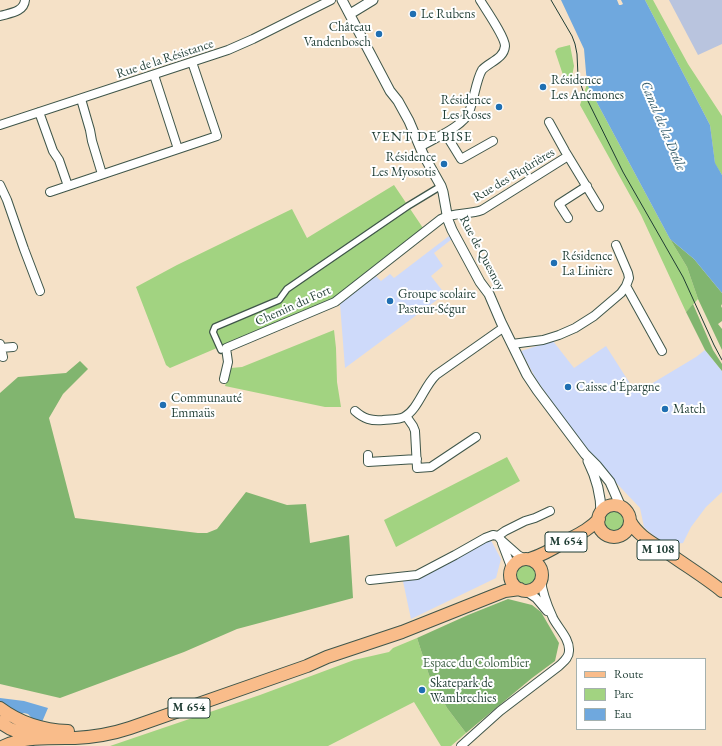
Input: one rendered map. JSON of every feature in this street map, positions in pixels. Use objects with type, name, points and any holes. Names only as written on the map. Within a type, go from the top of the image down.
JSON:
[{"type":"main road","points":[[611,505],[621,507],[628,513],[630,521],[628,530],[624,534],[614,536],[604,533],[600,529],[599,524],[600,516],[605,508],[611,505]]},
{"type":"main road","name":"M 654","points":[[527,559],[541,555],[584,532],[592,526],[600,516]]},
{"type":"main road","name":"M 108","points":[[630,521],[635,529],[644,536],[722,591]]},
{"type":"main road","name":"M 654","points":[[541,575],[544,565],[548,560],[567,547],[591,536],[614,536]]},
{"type":"main road","name":"M 108","points":[[614,536],[628,536],[636,539],[693,570]]},
{"type":"main road","points":[[527,559],[537,563],[540,568],[541,575],[540,583],[529,590],[522,589],[512,582],[511,572],[516,562],[527,559]]},
{"type":"main road","name":"M 654","points":[[450,612],[497,586],[505,580],[511,572]]},
{"type":"main road","name":"M 654","points":[[4,746],[17,741],[103,735],[123,730],[307,666],[332,661],[383,644],[402,632],[450,612],[505,591],[522,589]]},
{"type":"main road","points":[[0,708],[20,721],[36,727],[56,731],[78,732],[123,730]]},
{"type":"main road","points":[[0,722],[4,734],[1,746]]},
{"type":"main road","name":"M 654","points":[[0,722],[7,728],[14,731],[68,738]]},
{"type":"street","points":[[0,16],[19,10],[24,6],[25,0]]},
{"type":"street","name":"Rue de la Résistance","points":[[0,126],[219,53],[246,42],[331,0]]},
{"type":"street","name":"Rue de Quesnoy","points":[[342,0],[390,91],[398,101],[409,121],[420,147],[441,186],[447,216],[452,230],[480,282],[489,294],[504,329],[530,379],[585,454],[610,482],[621,507]]},
{"type":"street","points":[[350,14],[373,0]]},
{"type":"street","points":[[420,147],[457,126],[465,119],[470,111],[481,73],[486,66],[501,55],[505,46],[501,36],[480,0]]},
{"type":"street","points":[[50,192],[217,136],[192,62]]},
{"type":"street","points":[[154,75],[178,148]]},
{"type":"street","points":[[81,99],[102,174]]},
{"type":"street","points":[[40,112],[53,151],[59,160],[68,186]]},
{"type":"street","name":"Rue des Piqûrières","points":[[548,122],[599,206]]},
{"type":"street","points":[[445,133],[461,159],[493,141]]},
{"type":"street","name":"Rue des Piqûrières","points":[[447,216],[482,210],[568,156]]},
{"type":"street","points":[[0,185],[7,200],[40,291]]},
{"type":"street","points":[[221,350],[213,332],[215,327],[279,300],[287,289],[408,206],[441,186]]},
{"type":"street","points":[[568,218],[559,204],[587,186]]},
{"type":"street","name":"Chemin du Fort","points":[[224,379],[228,362],[226,348],[334,302],[441,219],[447,216]]},
{"type":"street","points":[[512,344],[544,340],[579,326],[597,313],[621,292],[629,281],[629,276],[616,245]]},
{"type":"street","points":[[626,286],[662,351]]},
{"type":"street","points":[[355,411],[366,419],[371,420],[402,418],[406,416],[412,411],[430,381],[436,375],[500,330],[504,329]]},
{"type":"street","points":[[1,350],[12,347]]},
{"type":"street","points":[[406,416],[415,431],[417,468],[431,467],[476,437]]},
{"type":"street","name":"Rue de Quesnoy","points":[[585,454],[592,468],[598,488],[600,499],[600,516]]},
{"type":"street","points":[[368,455],[368,462],[417,459]]},
{"type":"street","points":[[500,538],[505,531],[525,521],[538,518],[550,512]]},
{"type":"street","points":[[370,580],[417,575],[494,534],[518,555],[527,559]]},
{"type":"street","points":[[500,538],[510,563],[511,572]]},
{"type":"street","points":[[541,575],[544,597],[553,619]]},
{"type":"street","points":[[461,746],[492,718],[559,666],[567,658],[569,647],[566,639],[553,619],[536,598],[522,589]]},
{"type":"shaded area","points":[[669,0],[722,0],[722,44],[698,55]]},
{"type":"shaded area","name":"Groupe scolaire Pasteur-Ségur","points":[[449,236],[452,239],[434,253],[443,266],[431,276],[445,294],[345,368],[340,304],[376,276],[381,281],[390,274],[394,278]]},
{"type":"shaded area","points":[[553,341],[574,368],[606,346],[636,393],[705,350],[722,371],[722,492],[706,507],[691,527],[683,543],[667,545],[644,527],[640,508],[588,453],[536,379],[521,351]]},
{"type":"shaded area","points":[[487,533],[501,559],[496,578],[411,619],[401,572],[419,571]]},
{"type":"green space","points":[[645,0],[653,0],[688,64],[722,116],[722,175],[715,164],[710,125]]},
{"type":"green space","points":[[570,45],[574,66],[571,81],[563,75],[555,51],[558,48]]},
{"type":"green space","points":[[587,84],[670,239],[687,267],[698,299],[686,312],[641,215],[580,105]]},
{"type":"green space","points":[[394,185],[423,228],[332,299],[170,368],[166,365],[136,287],[177,265],[292,209],[307,238]]},
{"type":"green space","points":[[670,239],[694,259],[722,293],[722,321],[718,324],[722,329],[722,350],[698,299],[687,267]]},
{"type":"green space","points":[[693,304],[713,350],[722,364],[722,371],[705,350],[686,312]]},
{"type":"green space","points":[[334,330],[337,382],[341,407],[325,407],[225,386],[231,368],[242,367]]},
{"type":"green space","points":[[80,361],[88,369],[63,394],[49,418],[75,518],[207,533],[217,529],[246,492],[287,505],[306,504],[310,543],[349,535],[353,598],[237,629],[184,652],[60,698],[0,684],[0,393],[18,377],[66,373]]},
{"type":"green space","points":[[507,457],[520,481],[396,547],[384,520]]},
{"type":"green space","points":[[615,510],[623,513],[626,521],[623,529],[615,532],[607,529],[604,521],[607,513]]},
{"type":"green space","points":[[526,564],[534,567],[537,575],[534,583],[526,586],[518,583],[515,575],[518,567]]},
{"type":"green space","name":"Espace du Colombier","points":[[508,599],[532,605],[541,612],[559,643],[555,661],[532,678],[466,733],[447,708],[429,675],[417,638]]},
{"type":"green space","points":[[417,638],[429,675],[447,708],[466,733],[451,746],[441,746],[414,702],[328,746],[110,746],[260,695],[354,660],[389,652],[393,648]]},
{"type":"water","name":"Canal de la Deûle","points":[[561,0],[617,0],[619,5],[621,5],[623,4],[621,0],[645,0],[710,125],[715,163],[722,175],[722,293],[694,259],[670,239],[587,84],[584,49]]},
{"type":"water","points":[[0,698],[24,701],[48,708],[42,722],[33,719],[28,714],[24,713],[19,715],[1,703]]},
{"type":"tram line","points":[[551,0],[575,44],[578,76],[583,91],[623,172],[683,277],[722,360]]},
{"type":"place","name":"Le Rubens","points":[[413,14]]},
{"type":"place","name":"Château Vandenbosch","points":[[379,34]]},
{"type":"place","name":"Résidence Les Anémones","points":[[543,87]]},
{"type":"place","name":"Résidence Les Roses","points":[[499,107]]},
{"type":"place","name":"Résidence Les Myosotis","points":[[444,164]]},
{"type":"place","name":"Résidence La Linière","points":[[554,263]]},
{"type":"place","name":"Groupe scolaire Pasteur-Ségur","points":[[390,301]]},
{"type":"place","name":"Caisse d'Épargne","points":[[568,387]]},
{"type":"place","name":"Communauté Emmaüs","points":[[163,405]]},
{"type":"place","name":"Match","points":[[665,409]]},
{"type":"place","name":"Skatepark de Wambrechies","points":[[422,690]]},
{"type":"district","name":"VENT DE BISE","points":[[422,137]]}]
